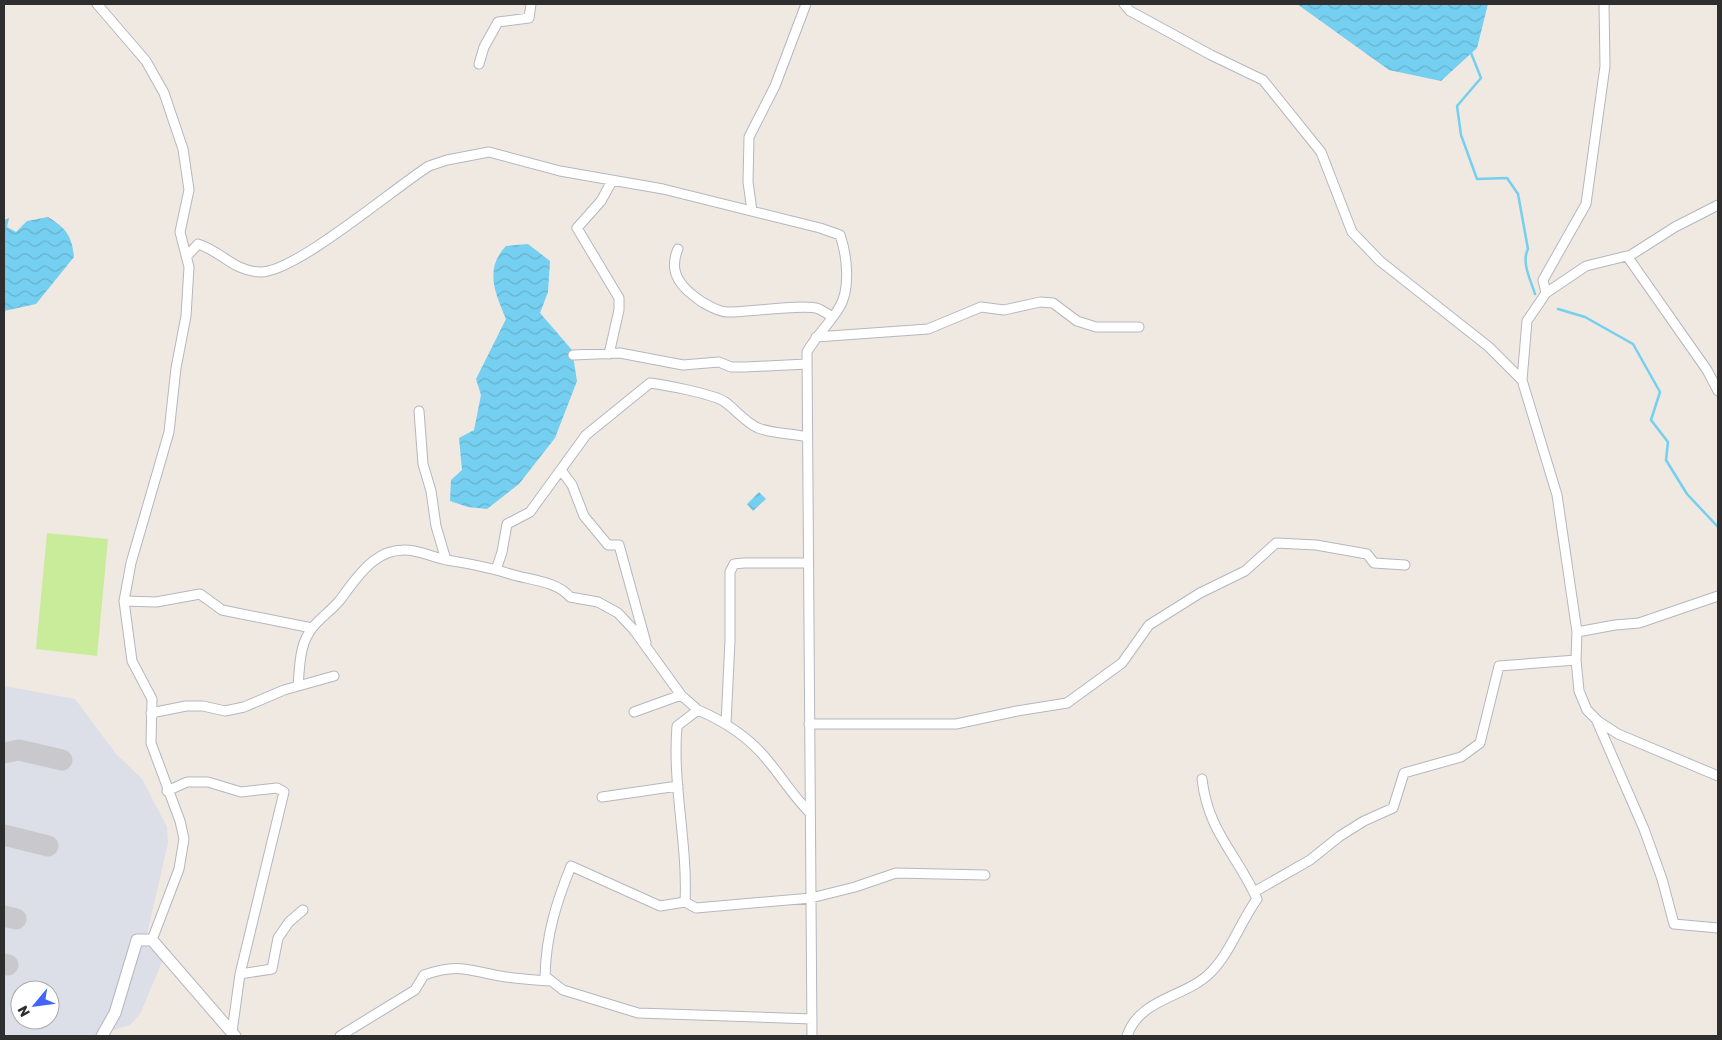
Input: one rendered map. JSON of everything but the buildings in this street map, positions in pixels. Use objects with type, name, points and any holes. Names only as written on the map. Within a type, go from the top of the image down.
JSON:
[{"type":"main road","points":[[102,1036],[115,1013],[137,940],[152,940],[234,1034]]},
{"type":"street","points":[[97,4],[146,61],[164,93],[183,149],[189,190],[180,232],[189,267],[186,316],[176,368],[169,432],[131,563],[124,601],[129,650],[136,670],[152,699],[151,743],[167,791],[180,821],[184,839],[179,869],[152,940]]},
{"type":"street","points":[[479,64],[484,47],[498,22],[529,18],[531,4]]},
{"type":"street","points":[[752,211],[748,182],[749,137],[775,86],[806,4]]},
{"type":"street","points":[[1124,4],[1130,11],[1210,55],[1263,80],[1321,152],[1352,232],[1380,261],[1490,348],[1522,380]]},
{"type":"street","points":[[1546,293],[1544,280],[1586,204],[1605,66],[1604,4]]},
{"type":"street","points":[[187,256],[198,244],[243,269],[262,272],[303,255],[429,166],[447,160],[488,152],[560,172],[663,189],[820,228],[840,235],[845,249],[844,295],[840,307],[816,337],[807,352],[812,1036]]},
{"type":"street","points":[[608,354],[619,310],[619,298],[576,228],[601,201],[612,181]]},
{"type":"street","points":[[1718,205],[1675,227],[1627,256],[1586,266],[1546,293],[1528,321],[1522,380],[1557,495],[1576,632],[1579,691],[1587,710],[1596,719],[1618,734],[1718,776]]},
{"type":"street","points":[[678,250],[674,258],[674,270],[679,282],[687,292],[706,305],[725,312],[817,308],[832,316]]},
{"type":"street","points":[[1627,256],[1707,370],[1718,391]]},
{"type":"street","points":[[816,337],[928,329],[981,307],[1004,310],[1040,302],[1053,303],[1078,322],[1096,327],[1139,327]]},
{"type":"street","points":[[573,355],[620,353],[683,365],[719,362],[731,367],[807,364]]},
{"type":"street","points":[[496,570],[507,524],[530,512],[586,435],[650,383],[675,386],[723,400],[756,427],[768,431],[788,432],[807,437]]},
{"type":"street","points":[[419,411],[423,464],[431,491],[436,526],[446,560]]},
{"type":"street","points":[[561,470],[572,485],[584,516],[598,535],[608,545],[619,545],[649,650]]},
{"type":"street","points":[[809,724],[956,724],[1016,711],[1068,703],[1122,663],[1149,625],[1200,593],[1244,571],[1276,543],[1316,545],[1367,554],[1374,562],[1405,565]]},
{"type":"street","points":[[298,686],[302,646],[312,628],[340,600],[352,581],[372,562],[392,550],[412,551],[496,570],[553,586],[565,591],[570,597],[598,602],[618,613],[649,650],[681,695],[698,710],[726,724],[750,742],[768,760],[794,797],[810,813]]},
{"type":"street","points":[[726,724],[730,640],[730,572],[734,564],[808,563]]},
{"type":"street","points":[[124,601],[156,602],[200,594],[222,610],[312,628]]},
{"type":"street","points":[[1576,632],[1615,624],[1639,623],[1718,596]]},
{"type":"street","points":[[1254,892],[1310,860],[1340,836],[1364,821],[1393,808],[1404,773],[1461,757],[1480,743],[1499,666],[1576,660]]},
{"type":"street","points":[[152,713],[194,706],[225,711],[244,707],[261,698],[334,676]]},
{"type":"street","points":[[634,712],[681,695]]},
{"type":"street","points":[[685,902],[681,809],[675,744],[676,726],[698,710]]},
{"type":"street","points":[[1596,719],[1644,829],[1662,879],[1674,924],[1718,928]]},
{"type":"street","points":[[1127,1036],[1136,1018],[1146,1008],[1195,984],[1212,970],[1257,899],[1248,879],[1214,827],[1208,811],[1202,779]]},
{"type":"street","points":[[167,791],[187,782],[208,782],[241,792],[278,788],[284,792],[240,974],[234,1034]]},
{"type":"street","points":[[602,798],[678,786]]},
{"type":"street","points":[[812,1019],[638,1013],[563,990],[545,976],[546,948],[555,906],[571,866],[660,906],[685,902],[696,908],[811,898],[855,887],[896,873],[986,875]]},
{"type":"street","points":[[240,974],[272,969],[278,938],[289,922],[303,910]]},
{"type":"street","points":[[340,1036],[395,1005],[415,990],[424,975],[438,970],[461,967],[502,977],[551,981]]},
{"type":"shaded area","points":[[4,686],[75,699],[116,754],[142,779],[167,827],[168,843],[147,934],[162,962],[140,1014],[130,1025],[107,1032],[105,1036],[4,1036]]},
{"type":"green space","points":[[47,533],[108,539],[97,656],[36,649]]},
{"type":"water","points":[[1297,4],[1488,4],[1477,48],[1441,81],[1389,70]]},
{"type":"water","points":[[48,217],[67,233],[72,243],[74,257],[36,304],[4,311],[4,220],[9,218],[7,227],[16,232],[27,221]]},
{"type":"water","points":[[528,244],[550,261],[548,292],[540,313],[572,350],[577,381],[555,438],[519,484],[487,509],[468,507],[450,501],[451,480],[462,470],[459,438],[474,430],[481,395],[476,379],[506,319],[495,291],[493,272],[495,263],[506,246]]},
{"type":"water","points":[[759,492],[766,499],[753,511],[747,504]]},
{"type":"waterway","points":[[1471,53],[1481,78],[1457,106],[1461,135],[1477,179],[1507,178],[1518,194],[1528,249],[1526,266],[1535,294]]},
{"type":"waterway","points":[[1558,309],[1585,317],[1633,344],[1660,392],[1651,420],[1668,442],[1666,460],[1687,494],[1718,527]]},
{"type":"taxiway","points":[[4,753],[19,750],[62,760]]},
{"type":"taxiway","points":[[4,835],[48,846]]},
{"type":"taxiway","points":[[4,916],[16,919]]},
{"type":"taxiway","points":[[4,964],[8,965]]}]
